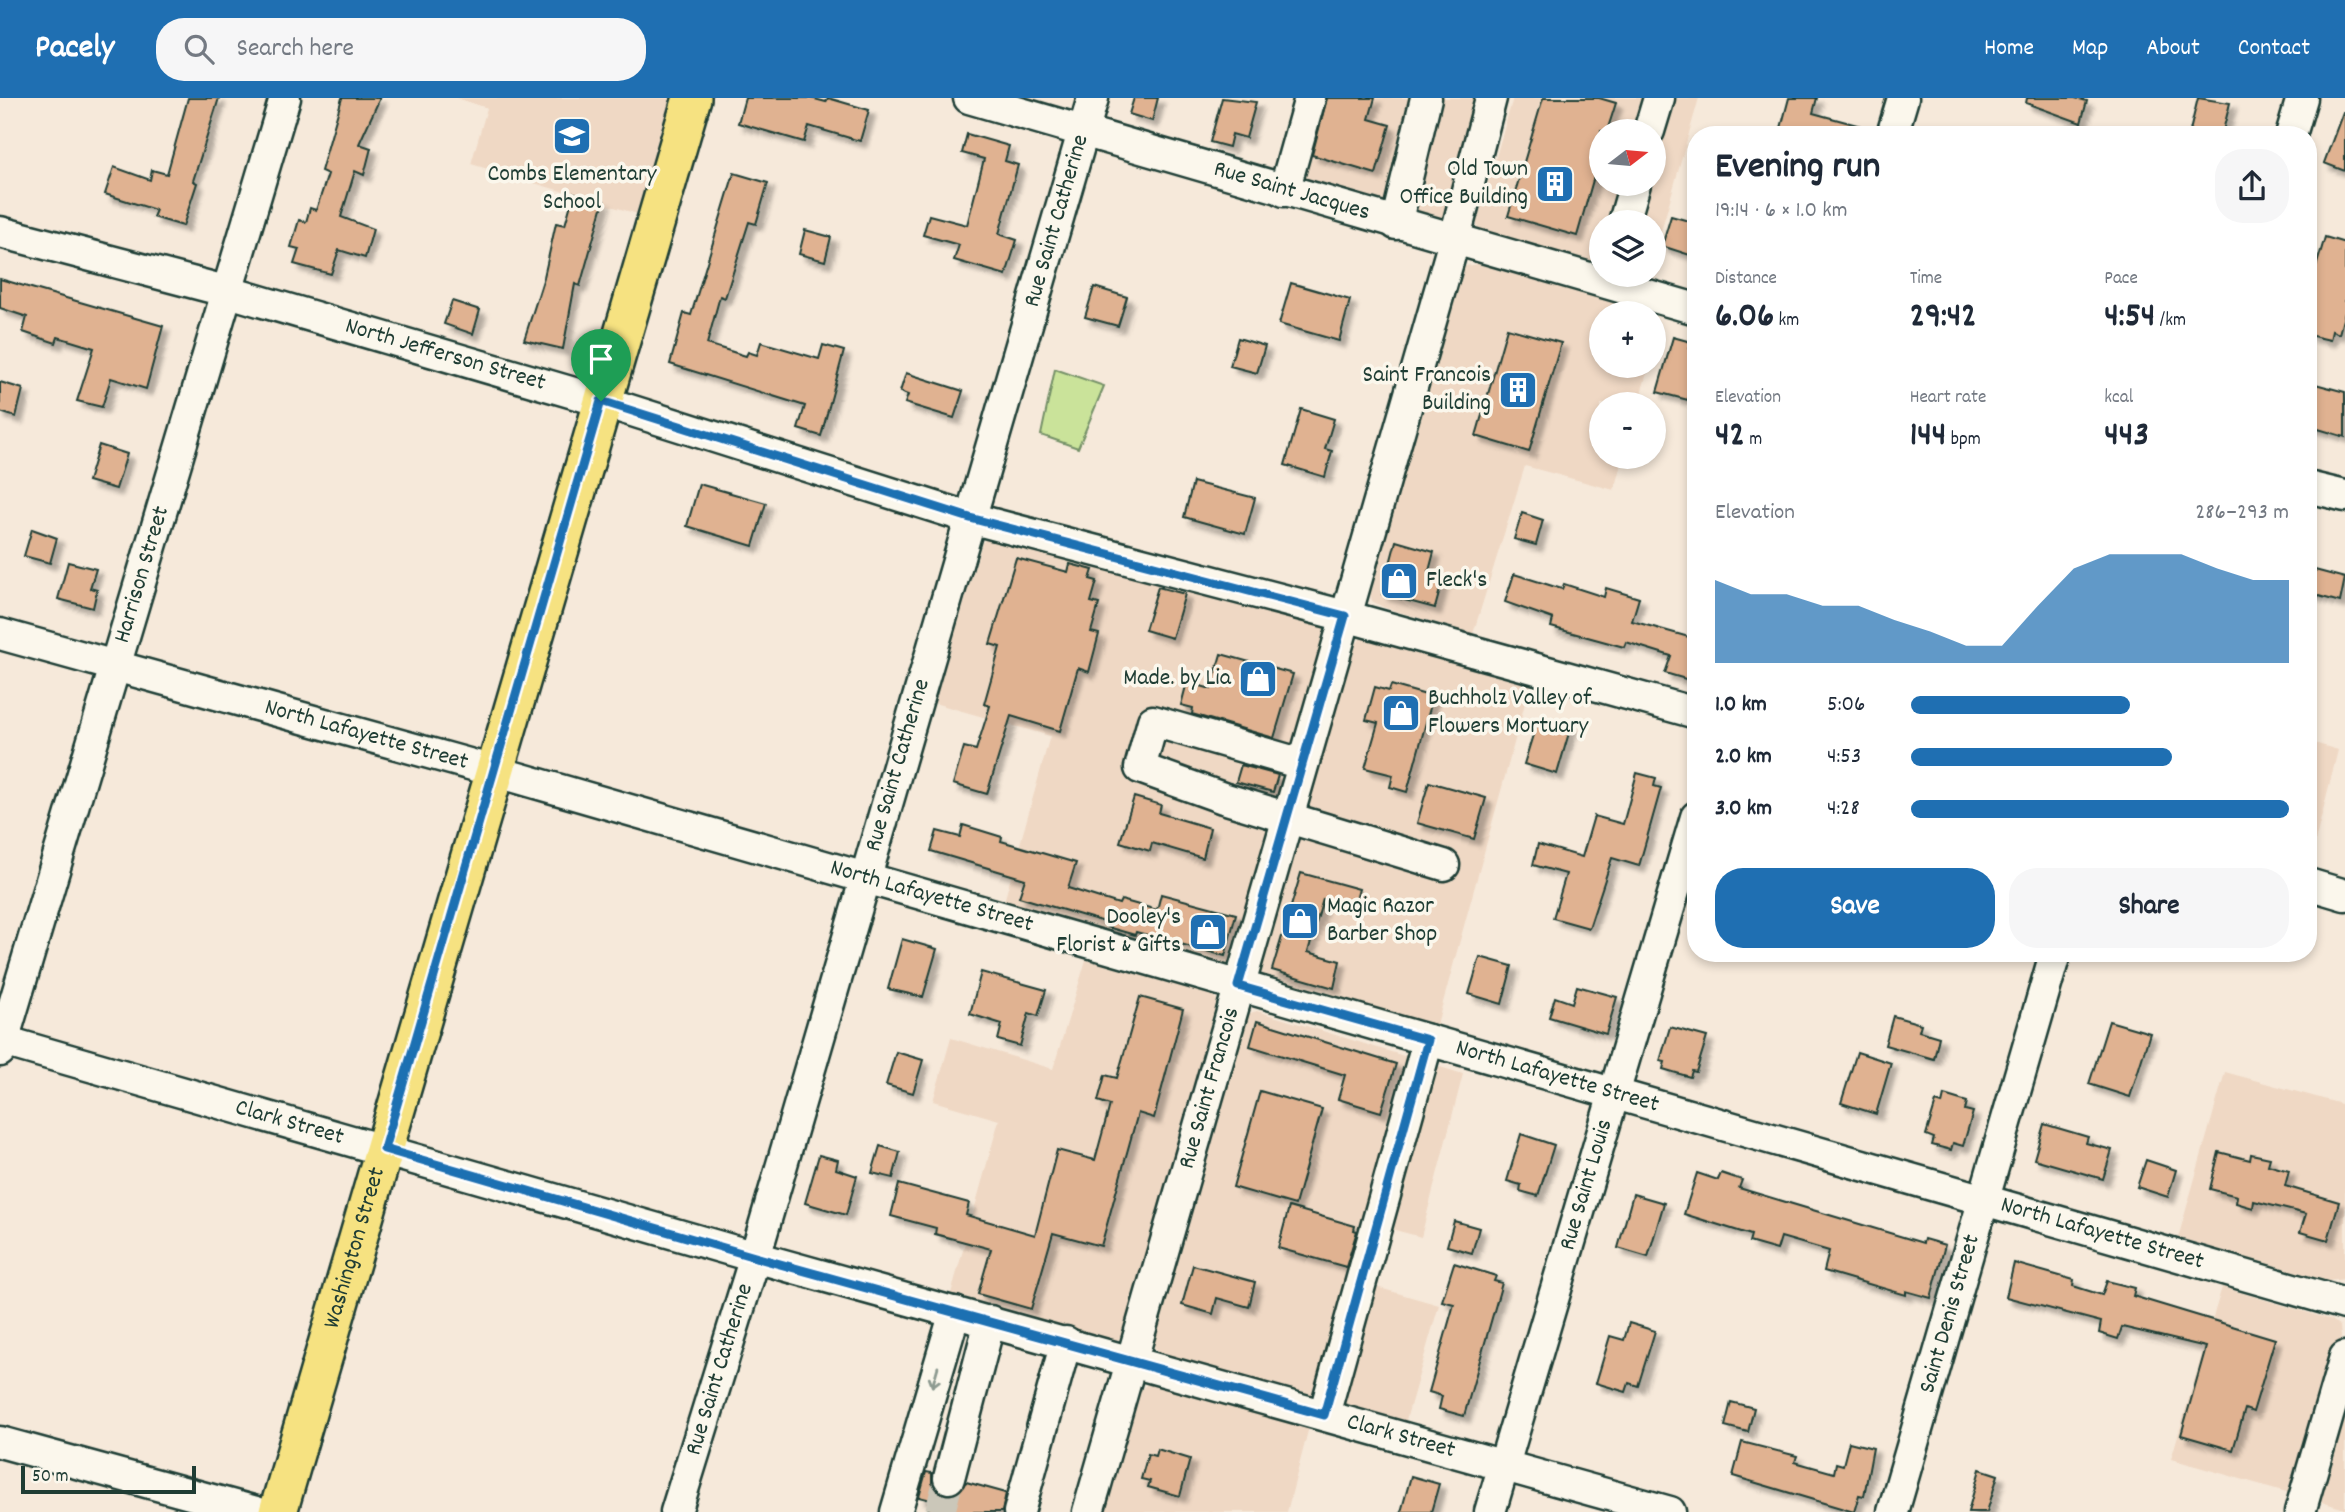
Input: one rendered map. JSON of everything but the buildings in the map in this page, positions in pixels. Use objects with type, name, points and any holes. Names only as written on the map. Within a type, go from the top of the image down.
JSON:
[{"type":"main road","name":"Washington Street","points":[[278,1512],[601,401],[692,98]]},
{"type":"street","name":"Harrison Street","points":[[1,1044],[229,292],[285,98]]},
{"type":"street","name":"Rue Saint Jacques","points":[[969,98],[1454,242],[1589,275]]},
{"type":"street","name":"Rue Saint Catherine","points":[[677,1512],[755,1257],[1093,98]]},
{"type":"street","points":[[1284,191],[1310,98]]},
{"type":"street","points":[[1396,224],[1426,98]]},
{"type":"street","name":"Rue Saint Francois","points":[[1088,1512],[1286,817],[1454,242],[1491,98]]},
{"type":"street","points":[[1653,119],[1659,98]]},
{"type":"street","points":[[1895,126],[1903,98]]},
{"type":"street","points":[[2294,126],[2302,98]]},
{"type":"street","name":"North Jefferson Street","points":[[0,232],[229,292],[601,401],[970,518],[1345,616],[1687,711]]},
{"type":"street","name":"Rue Saint Jacques","points":[[1630,287],[1687,307]]},
{"type":"street","points":[[2317,489],[2345,496]]},
{"type":"street","name":"North Lafayette Street","points":[[0,634],[494,771],[2345,1304]]},
{"type":"street","points":[[1302,764],[1153,721],[1140,768],[1286,817],[1444,865]]},
{"type":"street","name":"Rue Saint Louis","points":[[1490,1512],[1687,848]]},
{"type":"street","points":[[2317,887],[2345,895]]},
{"type":"street","name":"Saint Denis Street","points":[[1893,1512],[2054,962]]},
{"type":"street","points":[[1324,1415],[1428,1040]]},
{"type":"street","name":"Clark Street","points":[[1,1044],[384,1149],[755,1257],[1670,1512]]},
{"type":"street","points":[[896,1512],[955,1312]]},
{"type":"street","points":[[949,1478],[990,1321]]},
{"type":"street","points":[[1019,1512],[1066,1342]]},
{"type":"street","points":[[2300,1512],[2345,1357]]},
{"type":"street","points":[[0,1442],[256,1512]]},
{"type":"shaded area","name":"Combs Elementary School","points":[[457,98],[675,98],[641,215],[471,164],[487,108]]},
{"type":"shaded area","points":[[1296,98],[1482,98],[1449,215],[1438,220],[1274,173]]},
{"type":"shaded area","points":[[1513,98],[1699,98],[1691,126],[1687,126],[1687,140],[1666,214],[1666,210],[1589,210],[1589,266],[1478,231],[1477,222]]},
{"type":"shaded area","points":[[1478,264],[1608,301],[1589,301],[1589,378],[1646,378],[1641,392],[1589,392],[1589,469],[1620,469],[1614,490],[1525,466],[1473,634],[1383,607],[1372,601],[1370,594],[1465,266]]},
{"type":"shaded area","points":[[990,535],[1327,626],[1229,963],[1217,967],[1004,902],[1050,736],[934,703],[982,543]]},
{"type":"shaded area","points":[[1361,638],[1530,685],[1436,1028],[1263,977],[1261,970],[1354,647]]},
{"type":"shaded area","points":[[2317,744],[2338,750],[2317,834]]},
{"type":"shaded area","points":[[1086,960],[1211,994],[1217,1000],[1125,1333],[1117,1341],[1111,1342],[950,1297],[999,1120],[933,1101],[951,1038],[1053,1069]]},
{"type":"shaded area","points":[[1257,1011],[1463,1074],[1421,1237],[1380,1226],[1366,1284],[1439,1305],[1404,1427],[1157,1353],[1154,1344],[1244,1019],[1247,1014]]},
{"type":"shaded area","points":[[2225,1072],[2345,1105],[2345,1279],[2328,1281],[2178,1238]]},
{"type":"shaded area","points":[[2222,1287],[2332,1320],[2340,1326],[2341,1337],[2297,1495],[2171,1459]]},
{"type":"shaded area","points":[[1150,1382],[1310,1423],[1287,1512],[1104,1512],[1138,1392]]},
{"type":"shaded area","points":[[2345,1412],[2345,1509],[2318,1501]]},
{"type":"green space","points":[[1055,369],[1104,386],[1078,448],[1041,435]]},
{"type":"tunnel","points":[[940,1512],[949,1478]]},
{"type":"place","name":"Combs Elementary School","points":[[572,136]]},
{"type":"place","name":"Old Town Office Building","points":[[1555,184]]},
{"type":"place","name":"Saint Francois Building","points":[[1518,390]]},
{"type":"place","name":"Fleck's","points":[[1399,581]]},
{"type":"place","name":"Made. by Lia","points":[[1258,679]]},
{"type":"place","name":"Buchholz Valley of Flowers Mortuary","points":[[1401,713]]},
{"type":"place","name":"Magic Razor Barber Shop","points":[[1300,921]]},
{"type":"place","name":"Dooley's Florist & Gifts","points":[[1208,932]]},
{"type":"route","points":[[601,401],[970,518],[1345,616],[1238,986],[1428,1040],[1324,1415],[755,1257],[384,1149],[601,401]]}]
